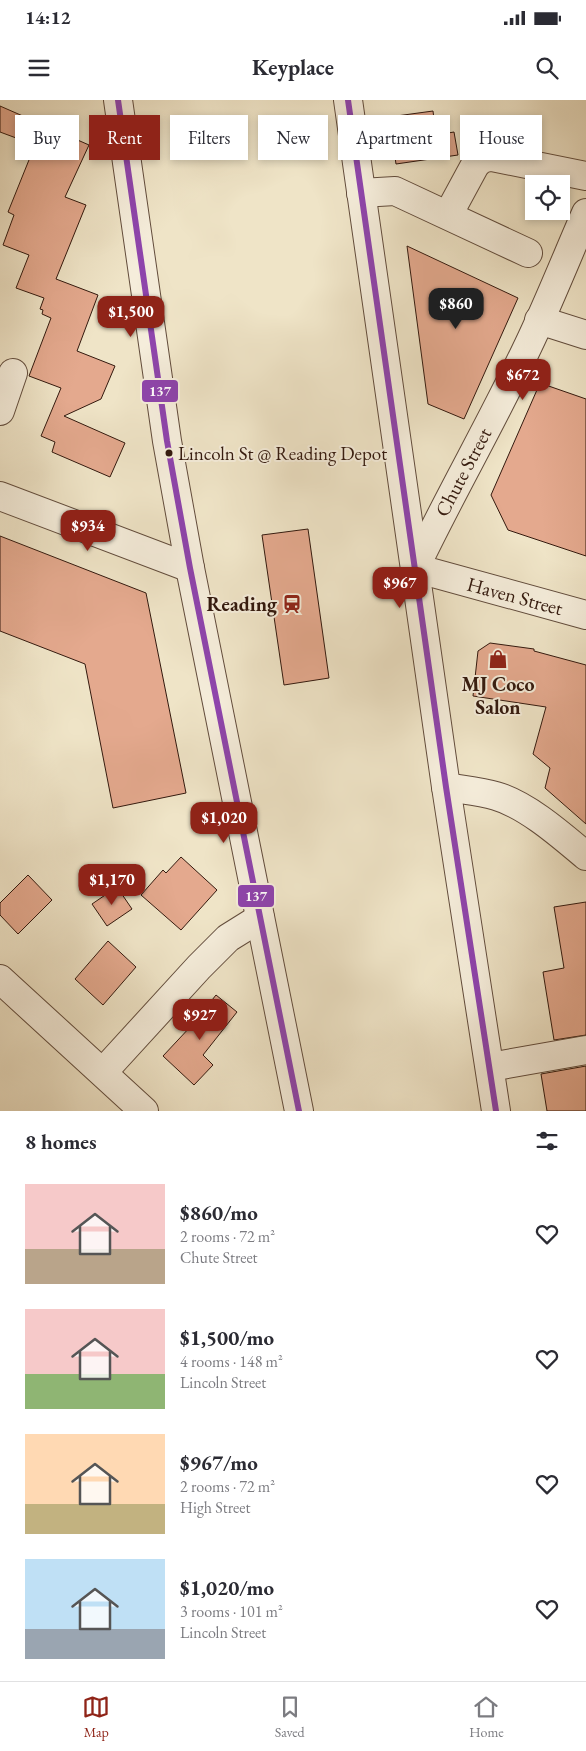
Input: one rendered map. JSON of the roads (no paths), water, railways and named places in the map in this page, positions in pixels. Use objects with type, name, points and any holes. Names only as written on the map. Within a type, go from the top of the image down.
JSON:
[{"type":"street","points":[[118,100],[168,441],[190,568],[299,1111]]},
{"type":"street","points":[[348,100],[446,788],[496,1111]]},
{"type":"street","points":[[448,215],[474,167],[478,161],[485,158],[586,176]]},
{"type":"street","points":[[361,193],[395,191],[528,252]]},
{"type":"street","name":"Chute Street","points":[[415,568],[438,518],[454,492],[540,320],[585,218]]},
{"type":"street","points":[[540,320],[586,335]]},
{"type":"street","points":[[0,411],[14,373]]},
{"type":"street","points":[[0,496],[190,568]]},
{"type":"street","name":"Haven Street","points":[[415,568],[586,615]]},
{"type":"street","points":[[446,788],[489,794],[508,801],[537,817],[586,856]]},
{"type":"street","points":[[103,1072],[222,943],[235,932],[260,918]]},
{"type":"street","points":[[0,978],[144,1111]]},
{"type":"street","points":[[490,1067],[586,1050]]},
{"type":"place","name":"Lincoln St @ Reading Depot","points":[[169,453]]},
{"type":"place","name":"Reading","points":[[292,604]]},
{"type":"place","name":"MJ Coco Salon","points":[[498,659]]}]
